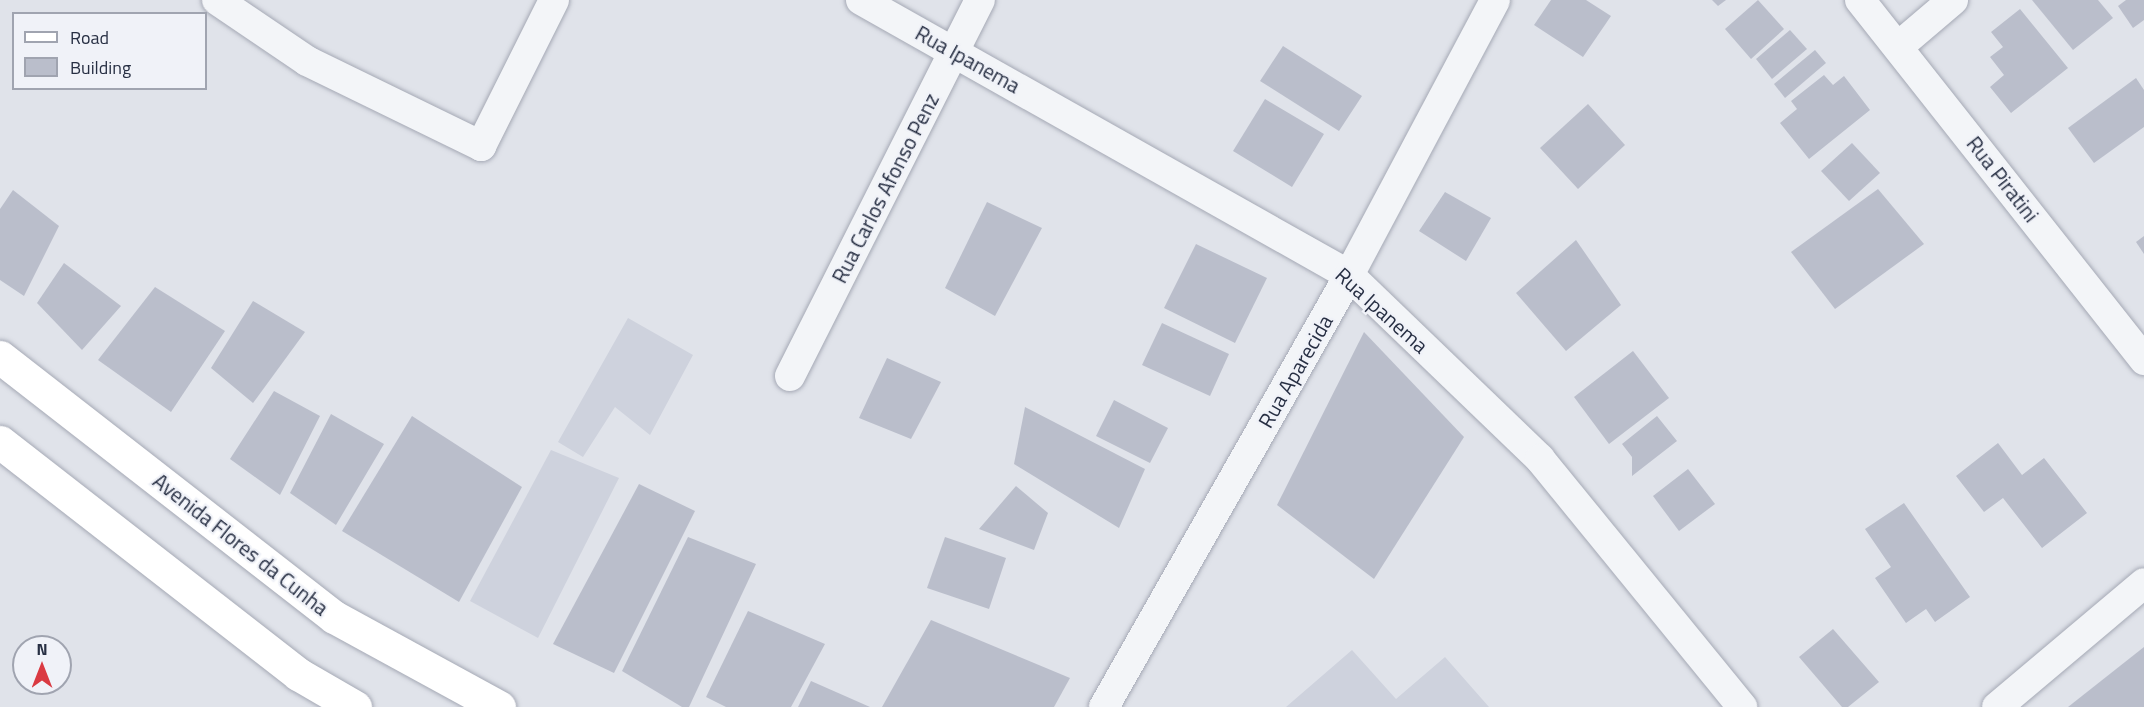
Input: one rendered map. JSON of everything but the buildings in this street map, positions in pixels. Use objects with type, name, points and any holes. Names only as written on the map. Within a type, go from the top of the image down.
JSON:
[{"type":"main road","name":"Avenida Flores da Cunha","points":[[0,357],[334,617],[499,707]]},
{"type":"main road","points":[[0,442],[298,674],[355,707]]},
{"type":"street","points":[[217,0],[307,61],[481,146],[554,0]]},
{"type":"street","name":"Rua Ipanema","points":[[861,0],[1349,275],[1540,459],[1742,707]]},
{"type":"street","name":"Rua Carlos Afonso Penz","points":[[790,376],[980,0]]},
{"type":"street","name":"Rua Aparecida","points":[[1104,707],[1349,275],[1495,0]]},
{"type":"street","name":"Rua Piratini","points":[[1860,0],[1899,46],[2144,360]]},
{"type":"street","points":[[1899,46],[1953,0]]},
{"type":"street","points":[[1997,707],[2144,583]]},
{"type":"shaded area","points":[[628,318],[693,355],[650,435],[615,407],[583,457],[558,442]]},
{"type":"shaded area","points":[[551,450],[619,478],[538,638],[470,601]]},
{"type":"shaded area","points":[[1352,650],[1396,699],[1445,657],[1489,707],[1286,707]]}]
